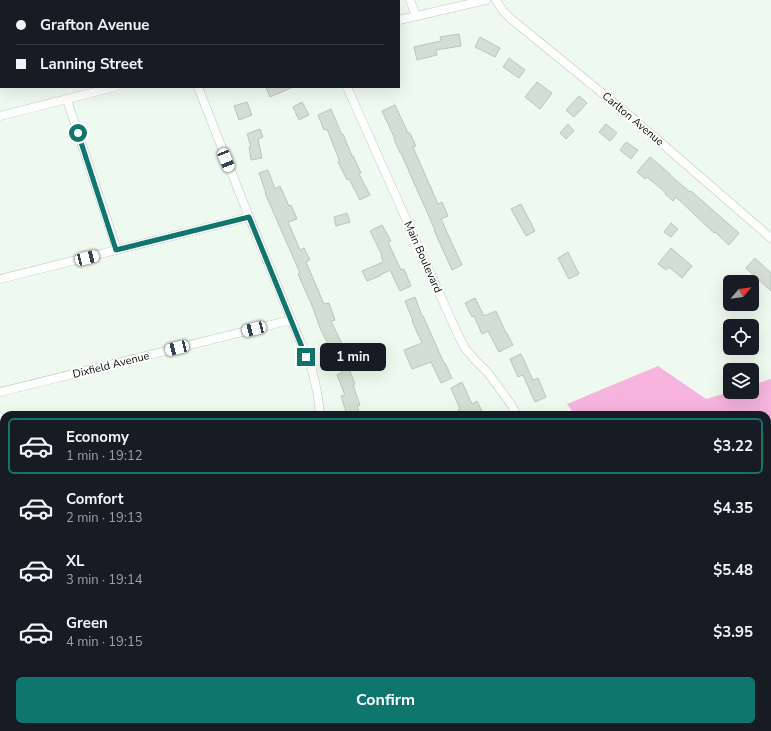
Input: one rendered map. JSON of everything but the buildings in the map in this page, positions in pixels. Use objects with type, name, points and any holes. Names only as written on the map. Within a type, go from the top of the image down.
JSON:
[{"type":"street","points":[[410,0],[416,16]]},
{"type":"street","points":[[400,20],[486,0]]},
{"type":"street","name":"Carlton Avenue","points":[[496,0],[503,11],[510,18],[629,115],[771,238]]},
{"type":"street","points":[[0,116],[111,88]]},
{"type":"street","points":[[198,88],[249,217],[312,370],[317,387],[320,411]]},
{"type":"street","name":"Main Boulevard","points":[[347,88],[458,335],[465,348],[488,373],[515,411]]},
{"type":"street","points":[[67,100],[116,250]]},
{"type":"street","points":[[0,279],[249,217]]},
{"type":"street","name":"Dixfield Avenue","points":[[0,392],[291,320]]},
{"type":"shaded area","points":[[658,366],[706,399],[723,394],[723,399],[759,399],[759,383],[771,379],[771,411],[572,411],[567,404]]},
{"type":"route","points":[[78,133],[116,250],[249,217],[306,357]]}]
